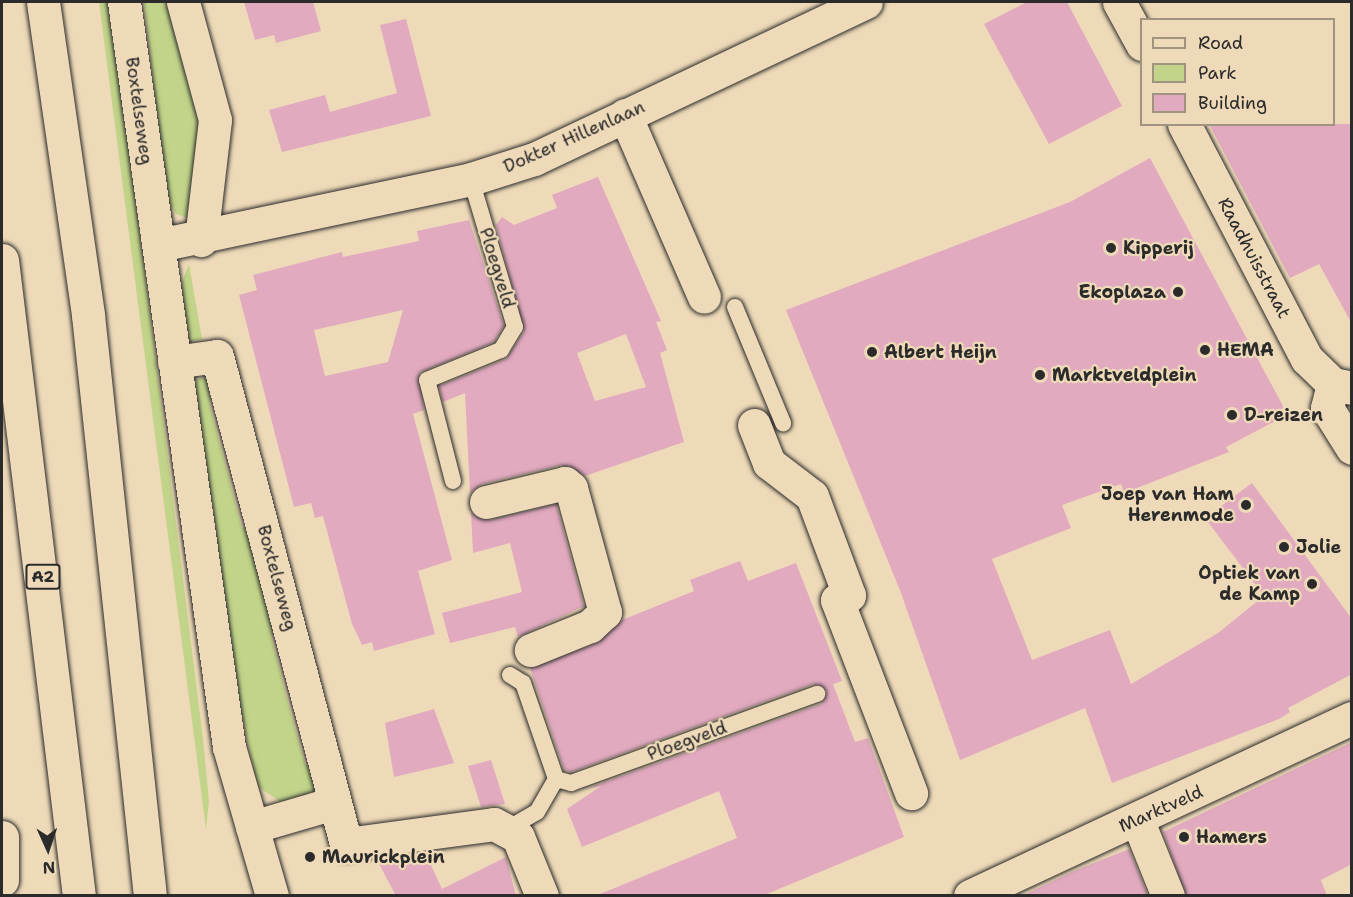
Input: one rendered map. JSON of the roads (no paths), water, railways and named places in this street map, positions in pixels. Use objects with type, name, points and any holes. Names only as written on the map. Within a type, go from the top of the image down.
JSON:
[{"type":"main road","points":[[43,2],[88,315],[150,896]]},
{"type":"main road","name":"Boxtelseweg","points":[[124,2],[229,747],[272,896]]},
{"type":"main road","points":[[183,2],[216,120],[201,240]]},
{"type":"main road","name":"Dokter Hillenlaan","points":[[159,245],[201,240],[471,179],[534,159],[866,2]]},
{"type":"main road","points":[[1119,2],[1140,40]]},
{"type":"main road","points":[[625,115],[704,297]]},
{"type":"main road","name":"Raadhuisstraat","points":[[1185,126],[1307,358],[1342,386]]},
{"type":"main road","name":"A2","points":[[2,260],[78,896]]},
{"type":"main road","name":"Boxtelseweg","points":[[174,362],[217,356],[346,844],[477,823],[509,828]]},
{"type":"main road","points":[[1342,386],[1327,408],[1352,448]]},
{"type":"main road","points":[[769,424],[769,463],[812,496],[849,595],[837,600],[911,793]]},
{"type":"main road","points":[[486,502],[565,483],[571,488],[605,612],[591,627],[531,650]]},
{"type":"main road","name":"Marktveld","points":[[970,896],[1352,718]]},
{"type":"main road","points":[[252,827],[334,803]]},
{"type":"main road","points":[[1137,819],[1168,896]]},
{"type":"main road","points":[[509,828],[528,853],[542,896]]},
{"type":"main road","points":[[2,837],[2,880]]},
{"type":"lane","name":"Ploegveld","points":[[453,481],[427,380],[501,350],[515,327],[471,179]]},
{"type":"lane","points":[[735,307],[769,424]]},
{"type":"lane","points":[[509,828],[537,812],[556,779],[523,683],[510,675]]},
{"type":"lane","name":"Ploegveld","points":[[556,779],[571,783],[817,694]]},
{"type":"place","name":"Kipperij","points":[[1111,248]]},
{"type":"place","name":"Ekoplaza","points":[[1178,292]]},
{"type":"place","name":"HEMA","points":[[1205,350]]},
{"type":"place","name":"Albert Heijn","points":[[872,352]]},
{"type":"place","name":"Marktveldplein","points":[[1040,375]]},
{"type":"place","name":"D-reizen","points":[[1232,415]]},
{"type":"place","name":"Joep van Ham Herenmode","points":[[1246,505]]},
{"type":"place","name":"Jolie","points":[[1284,547]]},
{"type":"place","name":"Optiek van de Kamp","points":[[1312,584]]},
{"type":"place","name":"Hamers","points":[[1184,837]]},
{"type":"place","name":"Maurickplein","points":[[310,857]]}]
